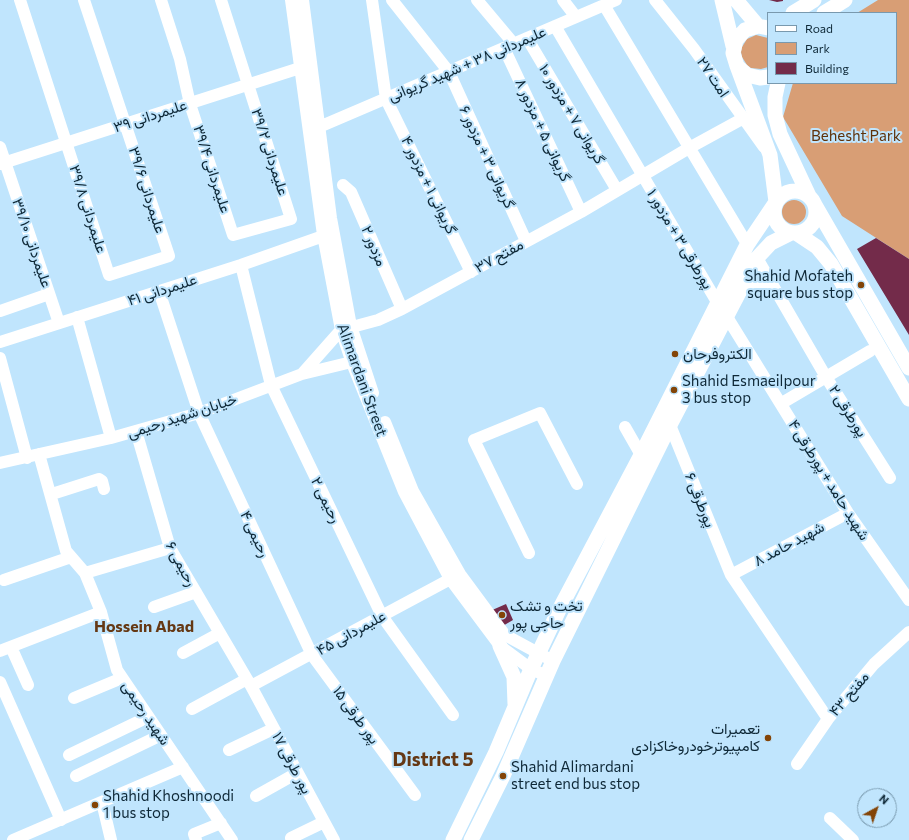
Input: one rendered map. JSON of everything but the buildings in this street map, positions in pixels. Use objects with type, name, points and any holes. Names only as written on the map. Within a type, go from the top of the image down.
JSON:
[{"type":"main road","points":[[722,0],[737,66],[770,155],[776,202],[774,213],[777,223],[785,231],[793,233],[817,247],[831,264],[909,399]]},
{"type":"main road","points":[[736,0],[763,27]]},
{"type":"main road","points":[[795,12],[814,0]]},
{"type":"main road","points":[[826,12],[845,0]]},
{"type":"main road","points":[[733,46],[740,34],[751,27],[763,27]]},
{"type":"main road","points":[[737,66],[753,78],[767,77]]},
{"type":"main road","points":[[778,84],[775,98],[775,115],[780,134],[812,200],[909,368]]},
{"type":"main road","points":[[453,840],[515,708],[538,654],[747,245],[783,194],[794,190],[805,192],[812,200],[816,216],[811,226],[802,232],[793,233],[771,243],[757,258],[670,425],[553,661],[503,776],[471,840]]},
{"type":"main road","points":[[500,646],[514,677],[515,708]]},
{"type":"street","name":"علیمردانی ۳۹/۸","points":[[20,0],[109,275]]},
{"type":"street","name":"علیمردانی ۳۹/۶","points":[[84,0],[169,256],[109,275]]},
{"type":"street","name":"علیمردانی ۳۹/۴","points":[[161,0],[180,59],[190,104],[234,235]]},
{"type":"street","name":"علیمردانی ۳۹/۲","points":[[221,0],[291,219],[234,235]]},
{"type":"street","name":"Alimardani Street","points":[[291,0],[306,68]]},
{"type":"street","name":"Alimardani Street","points":[[303,0],[306,68],[328,234],[346,328],[357,361],[413,491],[455,576],[500,646],[531,669],[547,676]]},
{"type":"street","name":"گریوانی ۱ + مزدور ۴","points":[[372,0],[386,99],[471,272]]},
{"type":"street","name":"گریوانی ۳ + مزدور ۶","points":[[392,0],[449,72],[526,241]]},
{"type":"street","name":"گریوانی ۵ + مزدور ۸","points":[[477,0],[509,46],[581,212]]},
{"type":"street","points":[[563,0],[576,17]]},
{"type":"street","name":"علیمردانی ۳۸ + شهید گریوانی","points":[[314,130],[616,0]]},
{"type":"street","name":"امت ۲۷","points":[[655,0],[694,49],[742,119],[770,155]]},
{"type":"street","points":[[604,5],[744,239]]},
{"type":"street","name":"پورطرقی ۳ + مزدور ۱","points":[[555,26],[717,302]]},
{"type":"street","name":"گریوانی ۷ + مزدور ۱۰","points":[[527,38],[617,190]]},
{"type":"street","name":"علیمردانی ۳۹","points":[[3,163],[306,68]]},
{"type":"street","name":"مفتح ۳۷","points":[[346,328],[378,320],[402,309],[581,212],[642,175],[742,119]]},
{"type":"street","name":"علیمردانی ۳۹/۱۰","points":[[0,147],[3,163],[59,323]]},
{"type":"street","name":"مزدور ۲","points":[[343,185],[351,192],[402,309]]},
{"type":"street","name":"علیمردانی ۴۱","points":[[0,342],[241,265],[328,234]]},
{"type":"street","name":"پورطرقی ۲","points":[[757,258],[769,282],[826,377],[890,478]]},
{"type":"street","name":"رحیمی ۲","points":[[241,265],[271,385],[382,616],[453,715]]},
{"type":"street","points":[[743,285],[754,282],[769,282]]},
{"type":"street","name":"رحیمی ۴","points":[[159,291],[199,413],[312,655]]},
{"type":"street","points":[[0,311],[49,294]]},
{"type":"street","points":[[77,317],[111,438]]},
{"type":"street","name":"شهید حامد + پورطرقی ۴","points":[[727,317],[782,403],[848,513],[909,600]]},
{"type":"street","points":[[302,374],[346,328]]},
{"type":"street","points":[[782,403],[870,351]]},
{"type":"street","points":[[0,358],[27,458]]},
{"type":"street","name":"خیابان شهید رحیمی","points":[[0,463],[111,438],[199,413],[302,374],[357,361]]},
{"type":"street","points":[[529,553],[474,440],[540,413],[577,484]]},
{"type":"street","name":"پورطرقی ۶","points":[[670,425],[731,575],[828,719]]},
{"type":"street","points":[[625,427],[641,455]]},
{"type":"street","name":"رحیمی ۶","points":[[136,431],[170,548],[249,682]]},
{"type":"street","name":"شهید رحیمی","points":[[40,454],[52,494],[66,551],[85,573],[101,612],[117,670],[232,840]]},
{"type":"street","points":[[52,494],[100,479],[104,489]]},
{"type":"street","name":"شهید حامد ۸","points":[[731,575],[848,513]]},
{"type":"street","points":[[85,573],[170,548]]},
{"type":"street","points":[[4,580],[71,557]]},
{"type":"street","name":"Alimardani Street","points":[[455,576],[505,636],[553,661]]},
{"type":"street","name":"علیمردانی ۴۵","points":[[192,710],[249,682],[312,655],[455,576]]},
{"type":"street","points":[[154,607],[196,592]]},
{"type":"street","points":[[28,685],[6,649],[101,612]]},
{"type":"street","name":"مفتح ۴۳","points":[[797,764],[828,719],[874,664],[909,632]]},
{"type":"street","points":[[183,653],[220,633]]},
{"type":"street","name":"پور طرقی ۱۵","points":[[312,655],[415,795]]},
{"type":"street","points":[[74,698],[122,678]]},
{"type":"street","points":[[0,682],[61,820]]},
{"type":"street","name":"پور طرقی ۱۷","points":[[249,682],[334,840]]},
{"type":"street","points":[[69,755],[148,716]]},
{"type":"street","points":[[229,750],[273,729]]},
{"type":"street","points":[[76,776],[161,735]]},
{"type":"street","points":[[13,840],[36,835],[61,820],[183,767]]},
{"type":"street","points":[[256,796],[297,773]]},
{"type":"street","points":[[102,802],[111,840]]},
{"type":"street","points":[[830,818],[852,840]]},
{"type":"street","points":[[291,838],[324,822]]},
{"type":"street","points":[[196,840],[194,834],[220,824]]},
{"type":"green space","name":"Behesht Park","points":[[878,0],[909,0],[909,259],[842,216],[783,117],[793,84],[897,84],[897,12],[859,12]]},
{"type":"green space","points":[[756,35],[767,38],[767,67],[761,69],[751,68],[747,65],[741,52],[747,39]]},
{"type":"green space","points":[[794,200],[799,201],[805,207],[805,217],[799,223],[794,224],[789,223],[783,217],[782,212],[783,207],[789,201]]},
{"type":"place","name":"Shahid Mofateh square bus stop","points":[[861,285]]},
{"type":"place","name":"الکتروفرحان","points":[[675,354]]},
{"type":"place","name":"Shahid Esmaeilpour 3 bus stop","points":[[674,390]]},
{"type":"place","name":"تخت و تشک حاجی پور","points":[[502,615]]},
{"type":"place","name":"تعمیرات کامپیوترخودروخاکزادی","points":[[768,738]]},
{"type":"place","name":"Shahid Alimardani street end bus stop","points":[[503,776]]},
{"type":"place","name":"Shahid Khoshnoodi 1 bus stop","points":[[95,805]]},
{"type":"district","name":"Hossein Abad","points":[[144,627]]},
{"type":"district","name":"District 5","points":[[433,760]]}]
